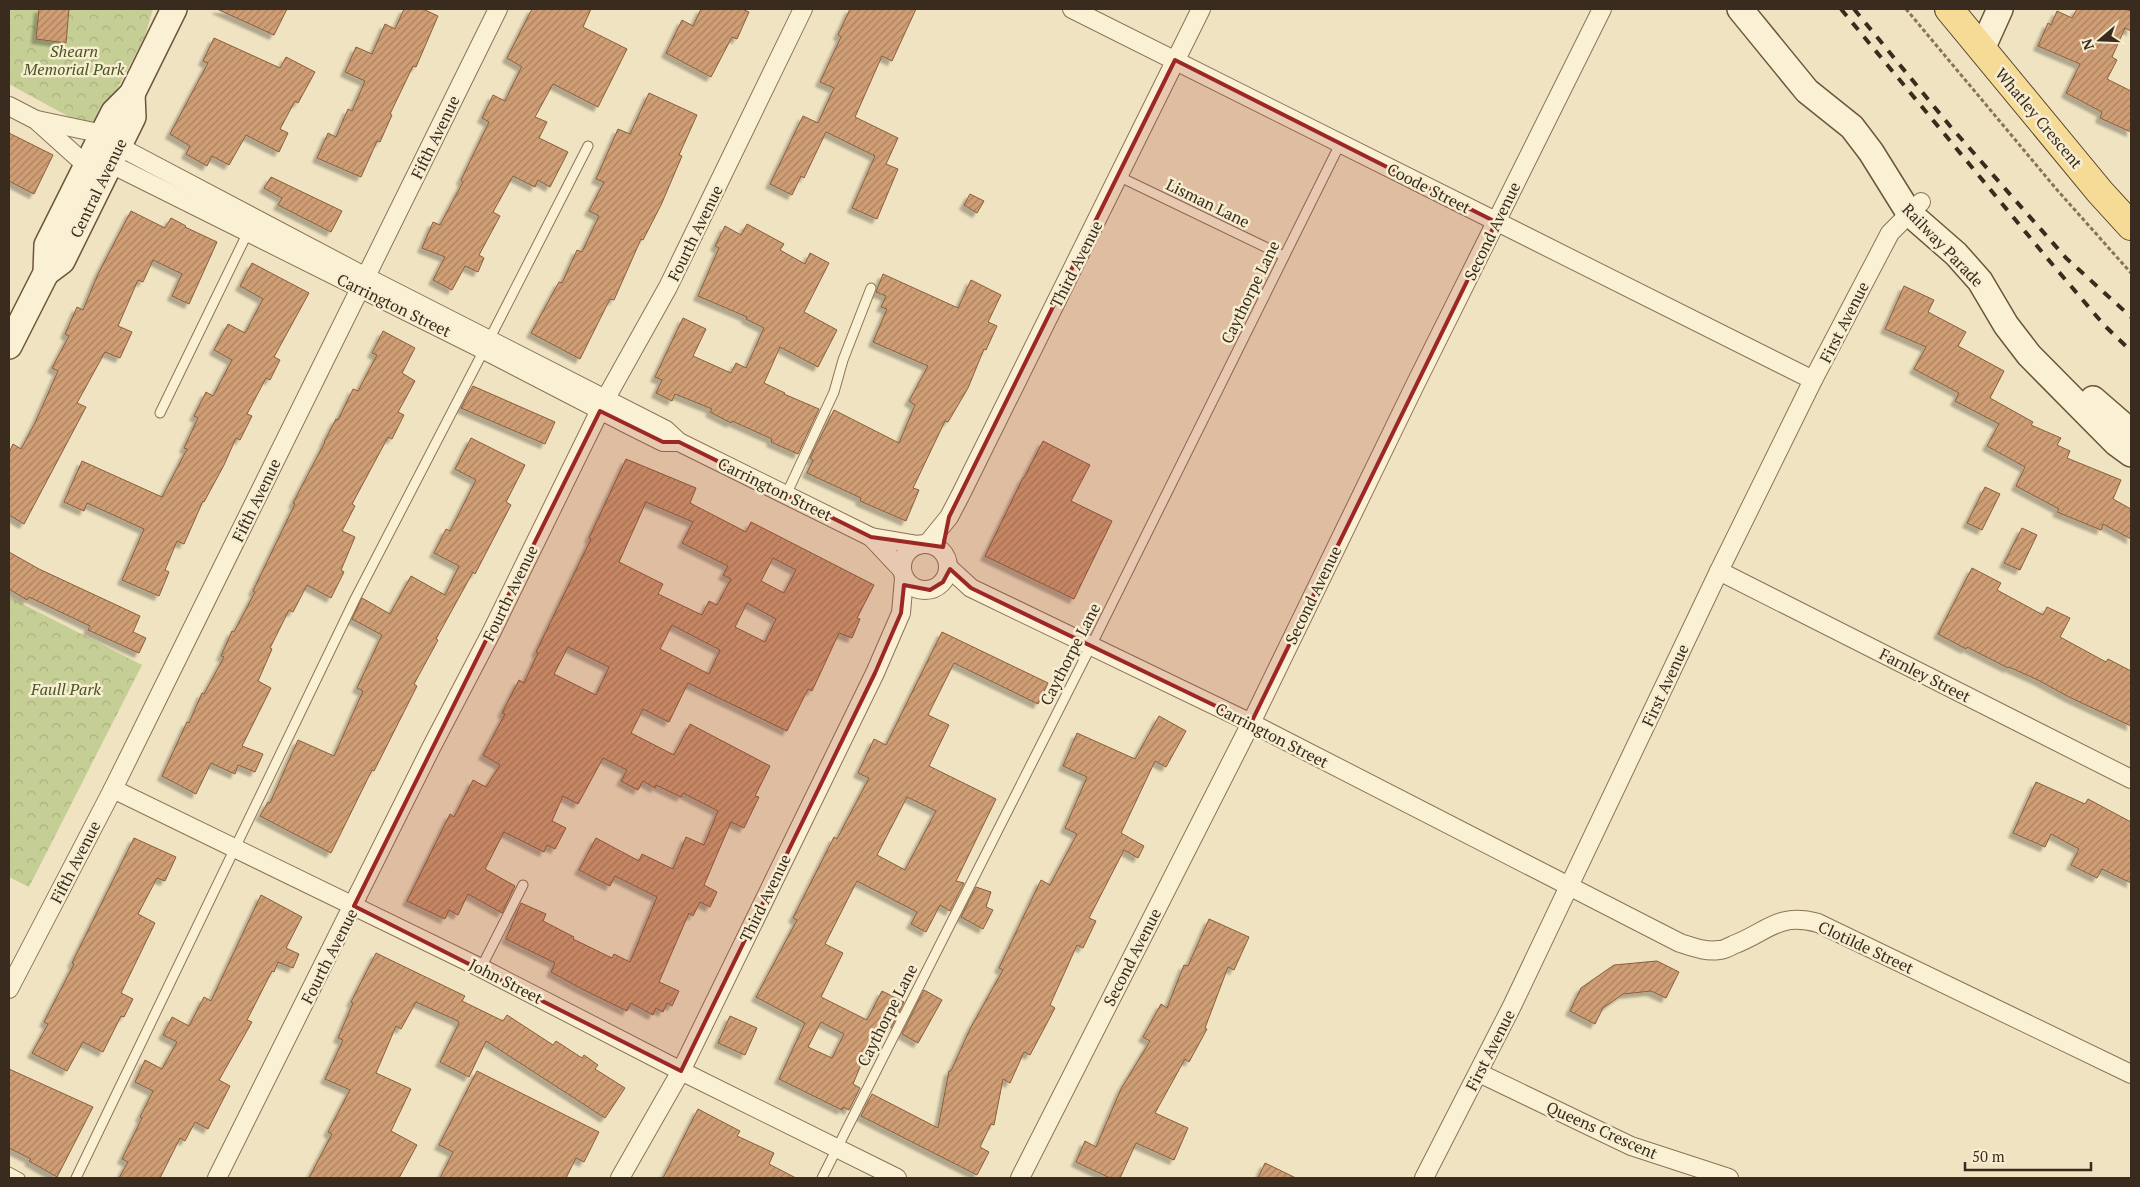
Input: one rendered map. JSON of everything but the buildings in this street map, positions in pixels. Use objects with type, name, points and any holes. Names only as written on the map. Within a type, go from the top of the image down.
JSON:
[{"type":"main road","name":"Whatley Crescent","points":[[1949,9],[2100,192],[2131,226]]},
{"type":"street","name":"Central Avenue","points":[[9,346],[46,273],[62,261],[104,152],[133,117],[132,94],[174,9]]},
{"type":"street","name":"Fifth Avenue","points":[[9,989],[113,789],[498,9]]},
{"type":"street","name":"Fourth Avenue","points":[[217,1178],[457,697],[491,633],[603,405],[668,287],[803,9]]},
{"type":"street","name":"Coode Street","points":[[1072,9],[1341,142],[1496,222],[1813,380]]},
{"type":"street","name":"Third Avenue","points":[[934,552],[949,517],[1120,177],[1201,9]]},
{"type":"street","name":"Second Avenue","points":[[1020,1178],[1251,723],[1602,9]]},
{"type":"street","name":"Railway Parade","points":[[1740,9],[1807,91],[1852,127],[1915,207],[1980,281],[2006,325],[2028,355],[2116,443],[2131,454]]},
{"type":"street","name":"Railway Parade","points":[[1759,9],[1817,80],[1867,122],[1889,151],[1904,179],[1915,207],[1988,265],[2016,313],[2044,348],[2088,394],[2131,432]]},
{"type":"street","points":[[1982,49],[2000,9]]},
{"type":"street","name":"Carrington Street","points":[[9,106],[487,344],[603,405],[663,442],[679,442],[871,537],[934,552],[971,588],[1251,723],[1570,886]]},
{"type":"street","name":"Carrington Street","points":[[36,120],[104,152],[248,232],[363,283]]},
{"type":"street","name":"First Avenue","points":[[1424,1178],[1479,1074],[1719,571],[1813,380],[1890,233],[1915,207]]},
{"type":"street","name":"Carrington Street","points":[[871,537],[903,574]]},
{"type":"street","points":[[912,548],[934,552],[943,582],[930,589],[916,588],[903,574],[904,557],[912,548]]},
{"type":"street","name":"Farnley Street","points":[[1719,571],[2131,779]]},
{"type":"street","name":"Third Avenue","points":[[620,1178],[681,1071],[875,673],[901,613],[903,574]]},
{"type":"street","name":"Carrington Street","points":[[930,589],[971,588]]},
{"type":"street","name":"Third Avenue","points":[[901,613],[930,589]]},
{"type":"street","name":"John Street","points":[[113,789],[481,968],[681,1071],[897,1178]]},
{"type":"street","name":"Clotilde Street","points":[[1570,886],[1680,942],[1701,950],[1720,950],[1741,942],[1763,929],[1786,919],[1802,919],[1818,923],[2131,1074]]},
{"type":"street","name":"Queens Crescent","points":[[1479,1074],[1631,1146],[1729,1178]]},
{"type":"lane","name":"Caythorpe Lane","points":[[822,1178],[1091,646],[1341,142]]},
{"type":"lane","points":[[76,1178],[355,599],[588,146]]},
{"type":"lane","name":"Lisman Lane","points":[[1120,177],[1284,256]]},
{"type":"lane","points":[[160,413],[248,232]]},
{"type":"lane","points":[[786,495],[834,392],[843,360],[871,288]]},
{"type":"lane","points":[[481,968],[523,885]]},
{"type":"lane","points":[[9,1172],[20,1178]]},
{"type":"path","points":[[1906,9],[2058,191],[2131,273]]},
{"type":"highlighted area","points":[[1175,60],[1496,222],[1251,723],[971,588],[950,569],[943,582],[930,590],[904,585],[901,613],[875,673],[681,1071],[354,906],[600,411],[663,442],[679,442],[871,537],[943,547],[949,517]]},
{"type":"green space","name":"Shearn Memorial Park","points":[[9,9],[153,9],[145,36],[101,120],[84,125],[9,84]]},
{"type":"green space","name":"Faull Park","points":[[9,597],[142,665],[29,887],[9,877]]},
{"type":"railway","points":[[1841,9],[2047,258],[2104,325],[2131,351]]},
{"type":"railway","points":[[1854,9],[1950,126],[2066,258],[2131,317]]}]
